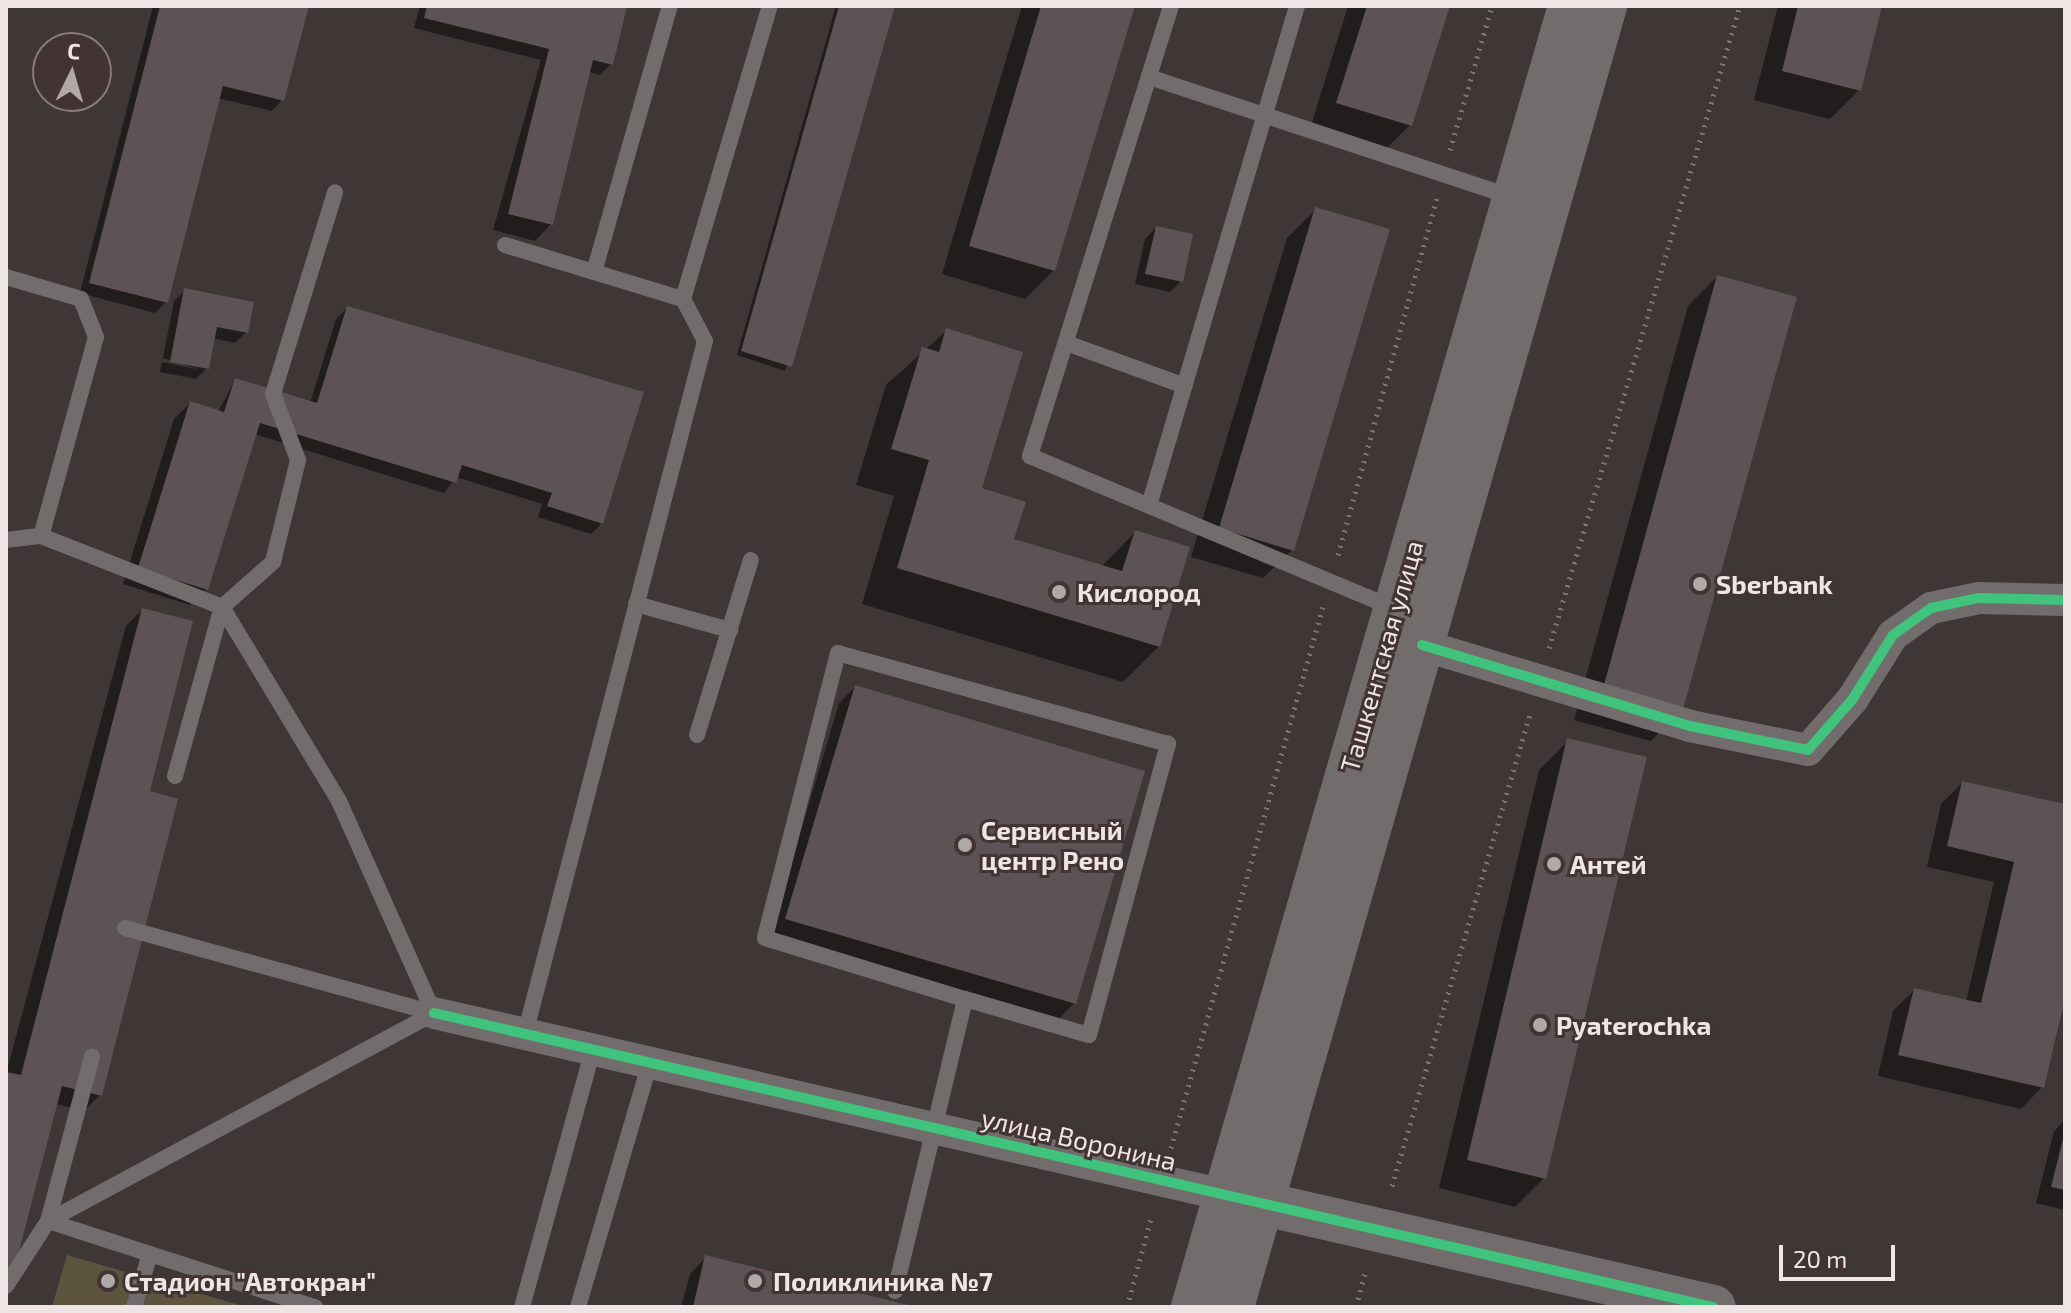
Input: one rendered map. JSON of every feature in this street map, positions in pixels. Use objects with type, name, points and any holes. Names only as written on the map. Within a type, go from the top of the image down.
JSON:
[{"type":"main road","name":"Ташкентская улица","points":[[1193,1307],[1243,1199],[1401,630],[1514,197],[1570,6]]},
{"type":"main road","name":"Ташкентская улица","points":[[1401,630],[1605,6]]},
{"type":"main road","name":"Ташкентская улица","points":[[1232,1307],[1243,1199]]},
{"type":"main road","name":"улица Воронина","points":[[1243,1199],[1714,1307]]},
{"type":"street","points":[[1401,630],[1539,683],[1690,726],[1808,750],[1852,700],[1893,635],[1931,608],[1979,598],[2065,600]]},
{"type":"street","name":"улица Воронина","points":[[434,1013],[1243,1199]]},
{"type":"lane","points":[[594,272],[670,6]]},
{"type":"lane","points":[[525,1034],[705,341],[683,299],[770,6]]},
{"type":"lane","points":[[1171,6],[1069,344],[1030,456],[1150,502],[1330,581],[1401,630]]},
{"type":"lane","points":[[1150,502],[1297,6]]},
{"type":"lane","points":[[1149,77],[1265,112],[1514,197]]},
{"type":"lane","points":[[175,776],[222,607],[273,562],[298,460],[273,394],[335,192]]},
{"type":"lane","points":[[505,245],[683,299]]},
{"type":"lane","points":[[6,277],[81,299],[96,337],[41,536]]},
{"type":"lane","points":[[1069,344],[1185,386]]},
{"type":"lane","points":[[6,540],[41,536],[222,607],[339,801],[434,1013]]},
{"type":"lane","points":[[697,735],[751,560]]},
{"type":"lane","points":[[636,604],[730,630]]},
{"type":"lane","points":[[838,653],[1168,744],[1089,1035],[965,999],[765,938],[838,653]]},
{"type":"lane","points":[[125,928],[434,1013]]},
{"type":"lane","points":[[895,1291],[965,999]]},
{"type":"lane","points":[[48,1221],[434,1013]]},
{"type":"lane","points":[[522,1307],[593,1050]]},
{"type":"lane","points":[[6,1286],[48,1221],[92,1057]]},
{"type":"lane","points":[[578,1307],[650,1063]]},
{"type":"lane","points":[[48,1221],[315,1307]]},
{"type":"lane","points":[[134,1307],[150,1254]]},
{"type":"path","points":[[1127,1307],[1492,6]]},
{"type":"path","points":[[1392,1186],[1740,6]]},
{"type":"path","points":[[1356,1307],[1368,1264]]},
{"type":"shaded area","name":"Стадион \"Автокран\"","points":[[67,1255],[246,1307],[52,1307]]},
{"type":"building","points":[[160,6],[309,6],[284,101],[223,86],[168,303],[89,283]]},
{"type":"building","points":[[427,6],[627,6],[613,65],[593,60],[553,225],[508,214],[549,49],[424,18]]},
{"type":"building","points":[[839,6],[895,6],[792,367],[741,351]]},
{"type":"building","points":[[1041,6],[1135,6],[1055,271],[969,246]]},
{"type":"building","points":[[1367,6],[1450,6],[1412,126],[1336,103]]},
{"type":"building","points":[[1798,6],[1882,6],[1861,91],[1782,71]]},
{"type":"building","points":[[1315,207],[1390,229],[1294,551],[1219,528]]},
{"type":"building","points":[[1156,226],[1193,234],[1183,282],[1145,274]]},
{"type":"building","points":[[1717,275],[1797,297],[1682,713],[1602,692]]},
{"type":"building","points":[[184,288],[254,302],[248,333],[217,327],[209,369],[170,362]]},
{"type":"building","points":[[347,306],[644,392],[603,524],[547,506],[552,493],[462,465],[456,483],[260,423],[208,590],[138,568],[190,401],[224,412],[235,378],[317,403]]},
{"type":"building","points":[[946,328],[1023,352],[982,488],[1026,502],[1014,539],[1122,571],[1135,530],[1190,547],[1160,647],[897,568],[929,460],[891,449],[922,347],[939,352]]},
{"type":"building","points":[[142,608],[193,621],[150,791],[178,799],[102,1096],[62,1086],[6,1301],[6,1072],[21,1075]]},
{"type":"building","name":"Сервисный центр Рено","points":[[855,685],[1145,771],[1076,1004],[785,919]]},
{"type":"building","points":[[1567,738],[1647,757],[1546,1179],[1467,1160]]},
{"type":"building","points":[[1962,781],[2065,804],[2065,998],[2044,1088],[1898,1055],[1914,988],[1981,1003],[2014,862],[1947,846]]},
{"type":"building","points":[[2065,1135],[2065,1190],[2051,1187]]},
{"type":"building","name":"Поликлиника №7","points":[[705,1255],[912,1306],[912,1307],[693,1307]]},
{"type":"cycle path","points":[[1422,645],[1690,726],[1808,750],[1852,700],[1893,635],[1931,608],[1979,598],[2065,600]]},
{"type":"cycle path","points":[[434,1013],[1714,1307]]},
{"type":"place","name":"Sberbank","points":[[1700,584]]},
{"type":"place","name":"Кислород","points":[[1059,592]]},
{"type":"place","name":"Сервисный центр Рено","points":[[965,845]]},
{"type":"place","name":"Антей","points":[[1554,864]]},
{"type":"place","name":"Pyaterochka","points":[[1540,1025]]},
{"type":"place","name":"Стадион \"Автокран\"","points":[[108,1281]]},
{"type":"place","name":"Поликлиника №7","points":[[755,1281]]}]
